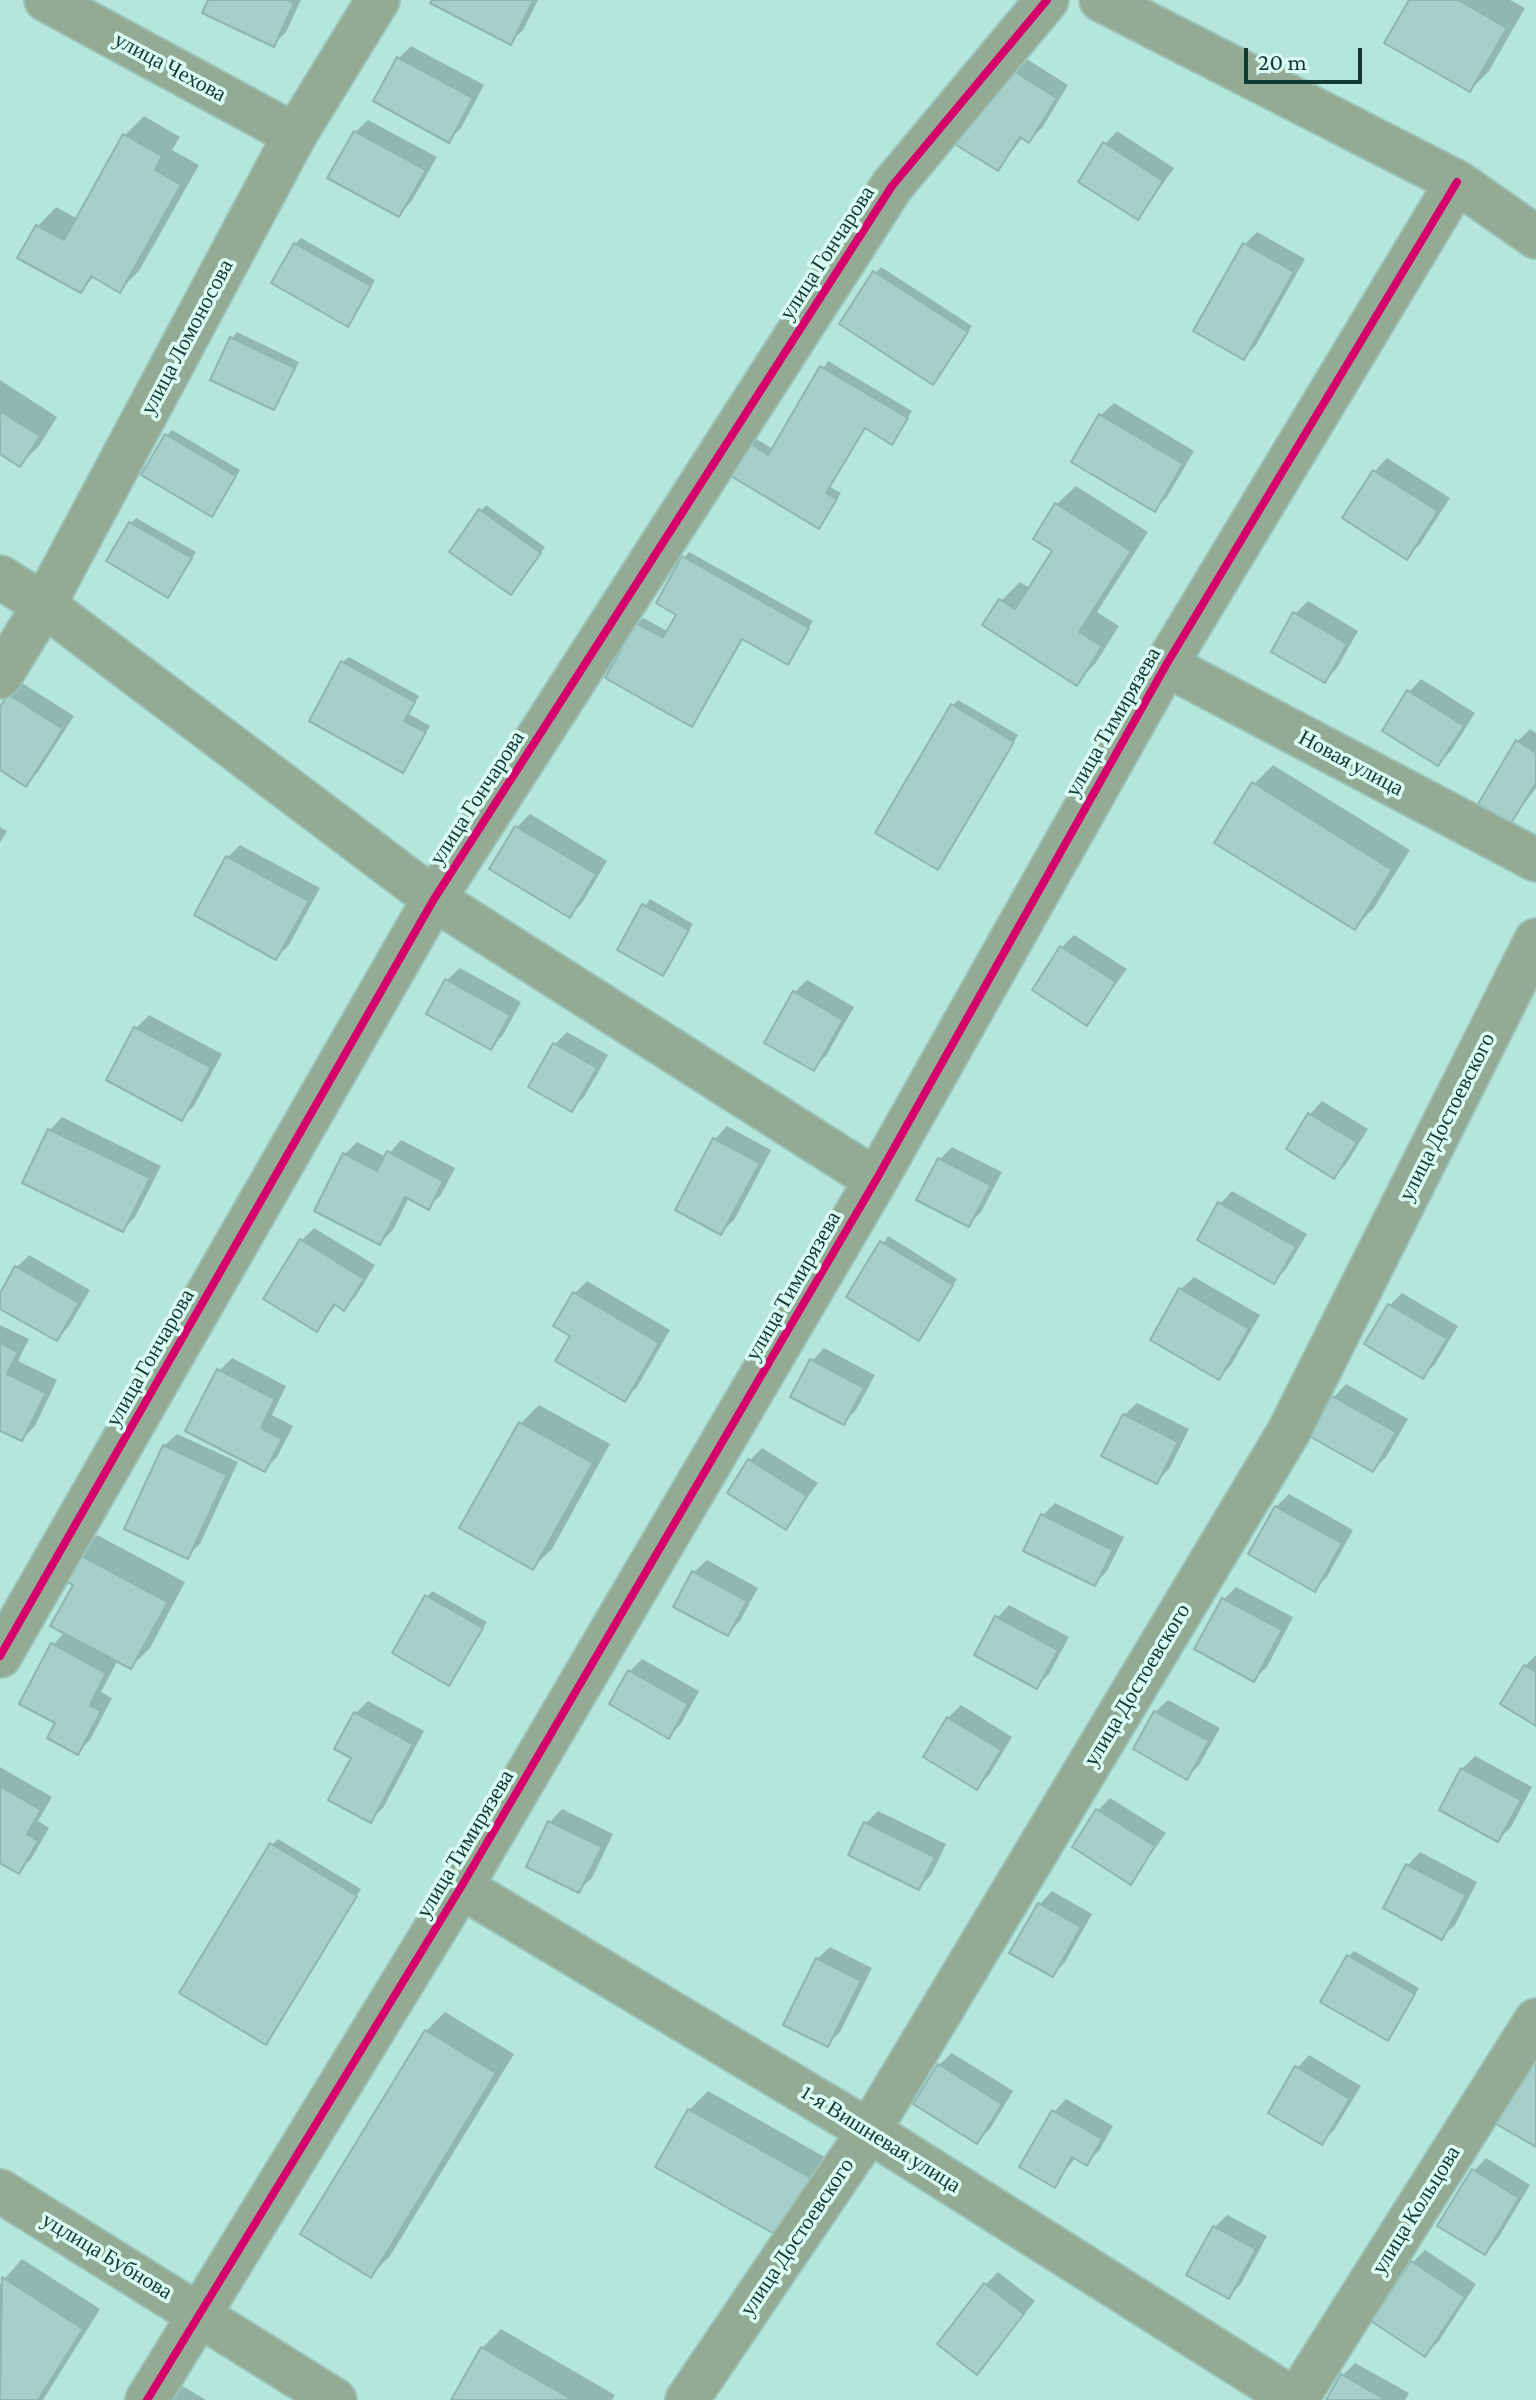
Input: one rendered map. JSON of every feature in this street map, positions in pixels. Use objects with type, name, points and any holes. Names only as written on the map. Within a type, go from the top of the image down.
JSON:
[{"type":"street","name":"улица Чехова","points":[[46,0],[295,135]]},
{"type":"street","name":"улица Ломоносова","points":[[0,677],[44,605],[295,135],[378,0]]},
{"type":"street","name":"улица Гончарова","points":[[0,1656],[434,899],[892,186],[1047,0]]},
{"type":"street","points":[[1101,0],[1457,182],[1536,237]]},
{"type":"street","name":"улица Тимирязева","points":[[147,2400],[461,1887],[876,1180],[1166,665],[1457,182]]},
{"type":"street","name":"улица Гончарова","points":[[0,577],[44,605],[434,899],[876,1180]]},
{"type":"street","name":"Новая улица","points":[[1166,665],[1536,860]]},
{"type":"street","name":"улица Достоевского","points":[[687,2400],[869,2131],[1288,1433],[1536,940]]},
{"type":"street","name":"1-я Вишневая улица","points":[[461,1887],[869,2131],[1296,2400]]},
{"type":"street","name":"улица Кольцова","points":[[1296,2400],[1536,2020]]},
{"type":"street","name":"уцлица Бубнова","points":[[0,2191],[201,2313],[335,2400]]},
{"type":"building","points":[[208,0],[288,0],[294,3],[274,47],[202,13]]},
{"type":"building","points":[[432,0],[533,1],[511,45],[430,3]]},
{"type":"building","points":[[1409,0],[1458,0],[1507,28],[1470,92],[1384,43]]},
{"type":"building","points":[[397,57],[473,98],[449,143],[373,101]]},
{"type":"building","points":[[999,62],[1057,98],[1029,143],[1020,137],[998,171],[950,141]]},
{"type":"building","points":[[354,131],[426,170],[399,217],[327,178]]},
{"type":"building","points":[[123,134],[162,156],[155,170],[181,185],[120,293],[91,276],[81,293],[17,258],[36,225],[64,240]]},
{"type":"building","points":[[1103,142],[1163,181],[1138,220],[1078,182]]},
{"type":"building","points":[[294,243],[371,286],[348,327],[271,283]]},
{"type":"building","points":[[1243,243],[1294,272],[1244,360],[1193,331]]},
{"type":"building","points":[[873,271],[968,332],[933,385],[839,324]]},
{"type":"building","points":[[230,337],[295,368],[274,410],[210,380]]},
{"type":"building","points":[[820,366],[908,418],[892,445],[865,428],[826,493],[837,499],[819,529],[726,473],[746,441],[768,455]]},
{"type":"building","points":[[0,411],[40,436],[20,467],[0,454]]},
{"type":"building","points":[[1099,414],[1183,464],[1155,512],[1071,462]]},
{"type":"building","points":[[165,434],[236,476],[212,517],[141,475]]},
{"type":"building","points":[[1373,470],[1438,511],[1407,560],[1342,518]]},
{"type":"building","points":[[1055,503],[1131,551],[1079,632],[1102,646],[1077,686],[982,625],[999,599],[1015,609],[1052,551],[1033,539]]},
{"type":"building","points":[[479,509],[541,553],[511,595],[449,552]]},
{"type":"building","points":[[129,522],[192,558],[168,598],[106,561]]},
{"type":"building","points":[[682,556],[809,628],[788,665],[742,639],[692,727],[605,678],[636,623],[663,637],[676,615],[656,603]]},
{"type":"building","points":[[1293,612],[1347,644],[1325,683],[1271,652]]},
{"type":"building","points":[[341,661],[415,702],[404,721],[426,732],[403,773],[309,721]]},
{"type":"building","points":[[1407,690],[1464,726],[1438,766],[1382,731]]},
{"type":"building","points":[[8,694],[63,729],[26,787],[0,770],[0,707]]},
{"type":"building","points":[[951,704],[1014,742],[938,870],[875,833]]},
{"type":"building","points":[[1516,740],[1536,753],[1536,783],[1511,823],[1478,804]]},
{"type":"building","points":[[1252,782],[1392,870],[1355,930],[1214,843]]},
{"type":"building","points":[[515,826],[596,874],[570,918],[489,869]]},
{"type":"building","points":[[226,856],[309,901],[276,960],[194,915]]},
{"type":"building","points":[[642,904],[689,930],[663,976],[617,950]]},
{"type":"building","points":[[1060,946],[1116,982],[1087,1026],[1032,990]]},
{"type":"building","points":[[445,979],[510,1015],[491,1050],[426,1014]]},
{"type":"building","points":[[793,991],[843,1020],[814,1071],[764,1043]]},
{"type":"building","points":[[134,1027],[211,1067],[182,1121],[106,1080]]},
{"type":"building","points":[[553,1043],[597,1068],[572,1112],[528,1087]]},
{"type":"building","points":[[1308,1113],[1357,1142],[1334,1179],[1286,1149]]},
{"type":"building","points":[[48,1129],[150,1178],[123,1232],[22,1183]]},
{"type":"building","points":[[713,1138],[760,1163],[721,1235],[675,1210]]},
{"type":"building","points":[[387,1151],[443,1181],[429,1210],[405,1197],[380,1245],[314,1211],[343,1153],[377,1171]]},
{"type":"building","points":[[938,1158],[991,1185],[969,1227],[916,1200]]},
{"type":"building","points":[[1218,1202],[1296,1247],[1274,1284],[1197,1240]]},
{"type":"building","points":[[300,1239],[364,1279],[344,1311],[334,1304],[317,1332],[263,1299]]},
{"type":"building","points":[[880,1241],[953,1285],[919,1341],[846,1297]]},
{"type":"building","points":[[15,1266],[79,1303],[57,1341],[0,1309],[0,1293]]},
{"type":"building","points":[[1179,1288],[1249,1329],[1219,1380],[1150,1340]]},
{"type":"building","points":[[573,1292],[659,1343],[625,1402],[555,1361],[570,1336],[553,1326]]},
{"type":"building","points":[[1388,1304],[1447,1339],[1423,1379],[1364,1344]]},
{"type":"building","points":[[0,1343],[18,1352],[7,1374],[46,1393],[22,1441],[0,1431]]},
{"type":"building","points":[[810,1359],[864,1388],[844,1425],[790,1397]]},
{"type":"building","points":[[217,1369],[275,1399],[261,1428],[282,1439],[265,1472],[185,1431]]},
{"type":"building","points":[[1332,1396],[1396,1432],[1373,1472],[1309,1436]]},
{"type":"building","points":[[1123,1414],[1178,1442],[1157,1484],[1101,1456]]},
{"type":"building","points":[[519,1422],[593,1463],[533,1570],[459,1528]]},
{"type":"building","points":[[163,1445],[227,1475],[188,1559],[124,1529]]},
{"type":"building","points":[[748,1459],[807,1496],[786,1530],[727,1493]]},
{"type":"building","points":[[1275,1506],[1342,1543],[1315,1592],[1248,1554]]},
{"type":"building","points":[[1041,1514],[1113,1550],[1095,1586],[1023,1551]]},
{"type":"building","points":[[76,1553],[168,1602],[131,1669],[50,1626],[73,1585],[62,1579]]},
{"type":"building","points":[[692,1571],[747,1601],[728,1636],[673,1607]]},
{"type":"building","points":[[425,1595],[483,1628],[449,1686],[392,1653]]},
{"type":"building","points":[[1222,1598],[1282,1630],[1254,1682],[1194,1649]]},
{"type":"building","points":[[995,1616],[1058,1650],[1037,1689],[974,1655]]},
{"type":"building","points":[[51,1643],[106,1673],[90,1705],[101,1711],[78,1755],[47,1738],[55,1723],[19,1704]]},
{"type":"building","points":[[1524,1665],[1536,1672],[1536,1726],[1500,1704]]},
{"type":"building","points":[[628,1670],[688,1704],[669,1739],[609,1704]]},
{"type":"building","points":[[1154,1711],[1209,1741],[1187,1780],[1133,1749]]},
{"type":"building","points":[[354,1712],[413,1744],[371,1823],[328,1800],[351,1758],[334,1749]]},
{"type":"building","points":[[947,1717],[1001,1750],[977,1790],[923,1757]]},
{"type":"building","points":[[1461,1768],[1521,1800],[1498,1842],[1439,1810]]},
{"type":"building","points":[[0,1786],[41,1810],[27,1834],[38,1841],[19,1874],[0,1863]]},
{"type":"building","points":[[1096,1809],[1155,1846],[1131,1885],[1072,1847]]},
{"type":"building","points":[[548,1821],[602,1847],[579,1893],[526,1867]]},
{"type":"building","points":[[864,1822],[935,1857],[919,1890],[848,1855]]},
{"type":"building","points":[[270,1843],[357,1896],[266,2045],[179,1993]]},
{"type":"building","points":[[1406,1864],[1466,1895],[1442,1940],[1383,1908]]},
{"type":"building","points":[[1038,1903],[1081,1927],[1053,1977],[1009,1953]]},
{"type":"building","points":[[1347,1955],[1415,1994],[1388,2041],[1320,2002]]},
{"type":"building","points":[[816,1958],[861,1981],[828,2047],[783,2025]]},
{"type":"building","points":[[425,2030],[496,2073],[371,2278],[300,2234]]},
{"type":"building","points":[[1530,2062],[1536,2065],[1536,2147],[1496,2124]]},
{"type":"building","points":[[938,2064],[1002,2104],[977,2144],[913,2104]]},
{"type":"building","points":[[1295,2066],[1350,2099],[1322,2145],[1268,2113]]},
{"type":"building","points":[[688,2109],[843,2196],[810,2254],[655,2167]]},
{"type":"building","points":[[1052,2110],[1102,2139],[1087,2166],[1072,2157],[1055,2188],[1019,2167]]},
{"type":"building","points":[[1472,2169],[1519,2198],[1485,2255],[1437,2226]]},
{"type":"building","points":[[1213,2226],[1256,2249],[1229,2299],[1186,2275]]},
{"type":"building","points":[[1411,2261],[1465,2297],[1425,2357],[1371,2321]]},
{"type":"building","points":[[2,2277],[83,2329],[38,2400],[0,2400]]},
{"type":"building","points":[[984,2283],[1024,2314],[977,2375],[937,2344]]},
{"type":"building","points":[[481,2347],[573,2400],[451,2400]]},
{"type":"building","points":[[1341,2374],[1386,2400],[1326,2400]]},
{"type":"cycle path","points":[[0,1656],[434,899],[892,186],[1047,0]]},
{"type":"cycle path","points":[[147,2400],[461,1887],[876,1180],[1166,665],[1457,182]]}]
